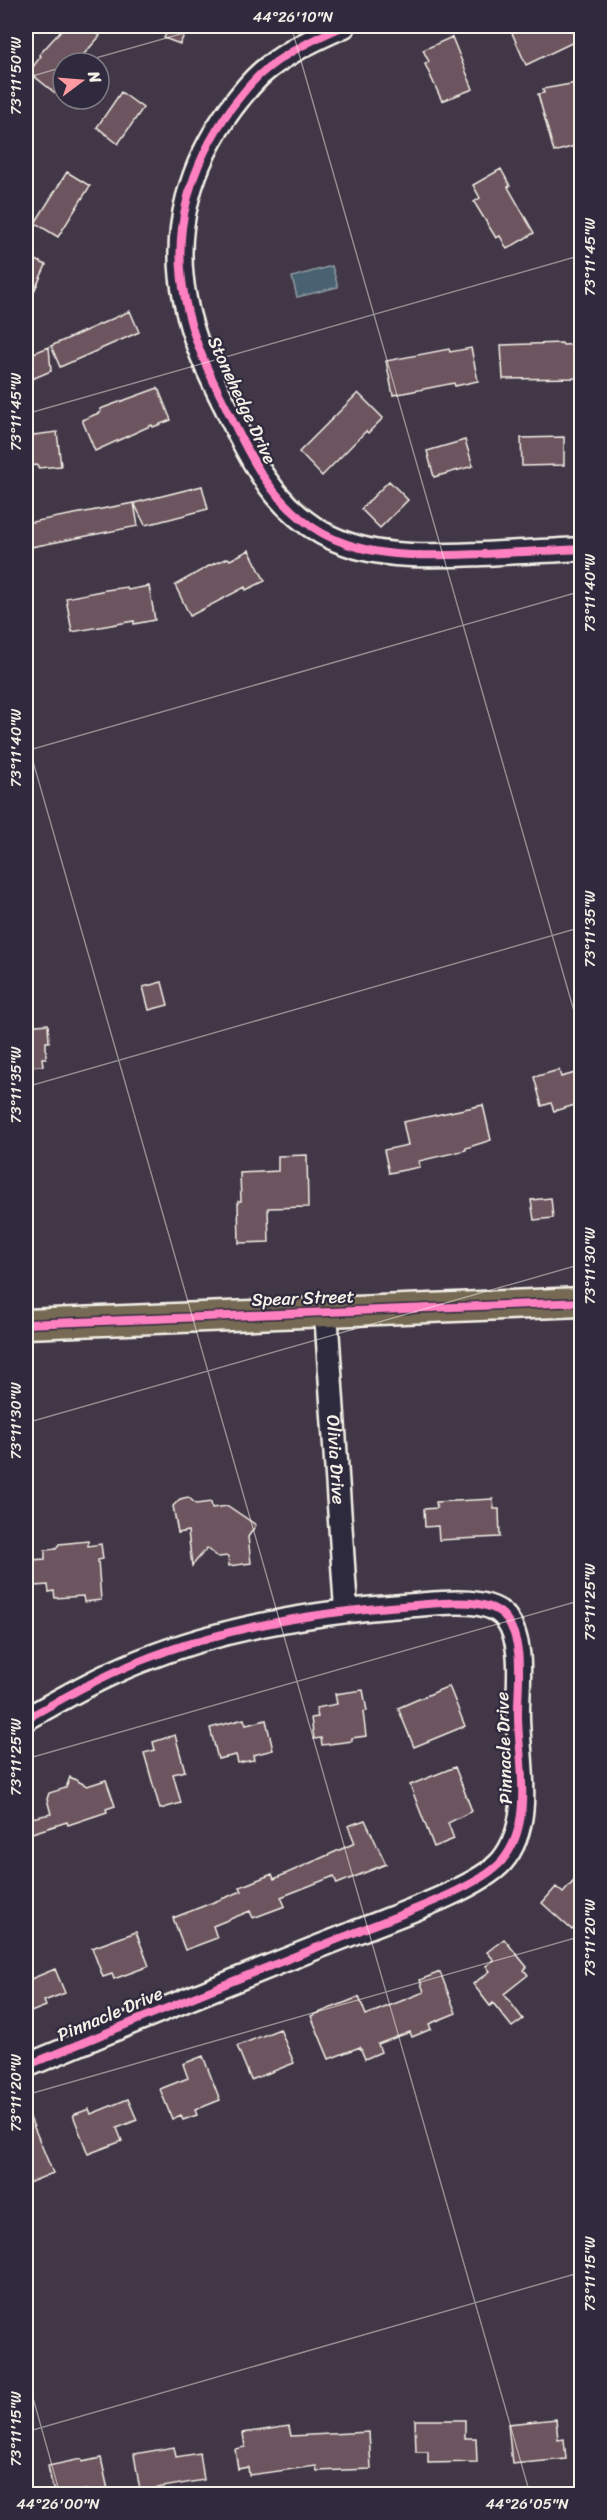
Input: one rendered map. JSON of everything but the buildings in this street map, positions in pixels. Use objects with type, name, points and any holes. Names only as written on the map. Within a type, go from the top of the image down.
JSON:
[{"type":"main road","name":"Spear Street","points":[[26,1324],[582,1302]]},
{"type":"street","name":"Stonehedge Drive","points":[[344,26],[290,54],[254,80],[223,119],[197,166],[187,193],[182,216],[180,271],[192,328],[212,379],[248,453],[275,495],[298,516],[321,532],[345,544],[366,550],[401,555],[582,549]]},
{"type":"street","name":"Olivia Drive","points":[[326,1312],[346,1609]]},
{"type":"street","name":"Pinnacle Drive","points":[[26,1719],[78,1689],[141,1661],[206,1639],[271,1623],[346,1609],[447,1602],[490,1605],[505,1617],[514,1633],[518,1651],[522,1807],[517,1836],[502,1861],[481,1879],[409,1911],[174,2004],[26,2066]]},
{"type":"water","points":[[332,266],[338,287],[297,297],[292,277]]},
{"type":"cycle path","points":[[344,26],[296,49],[258,76],[217,129],[195,175],[183,223],[181,273],[192,328],[208,369],[245,445],[265,479],[290,509],[322,533],[360,548],[400,554],[462,555],[582,549]]},
{"type":"cycle path","points":[[26,1324],[582,1302]]},
{"type":"cycle path","points":[[26,1719],[111,1674],[173,1649],[240,1629],[345,1611],[451,1602],[488,1606],[506,1618],[512,1629],[518,1654],[521,1811],[512,1846],[502,1861],[490,1872],[429,1903],[26,2066]]}]
